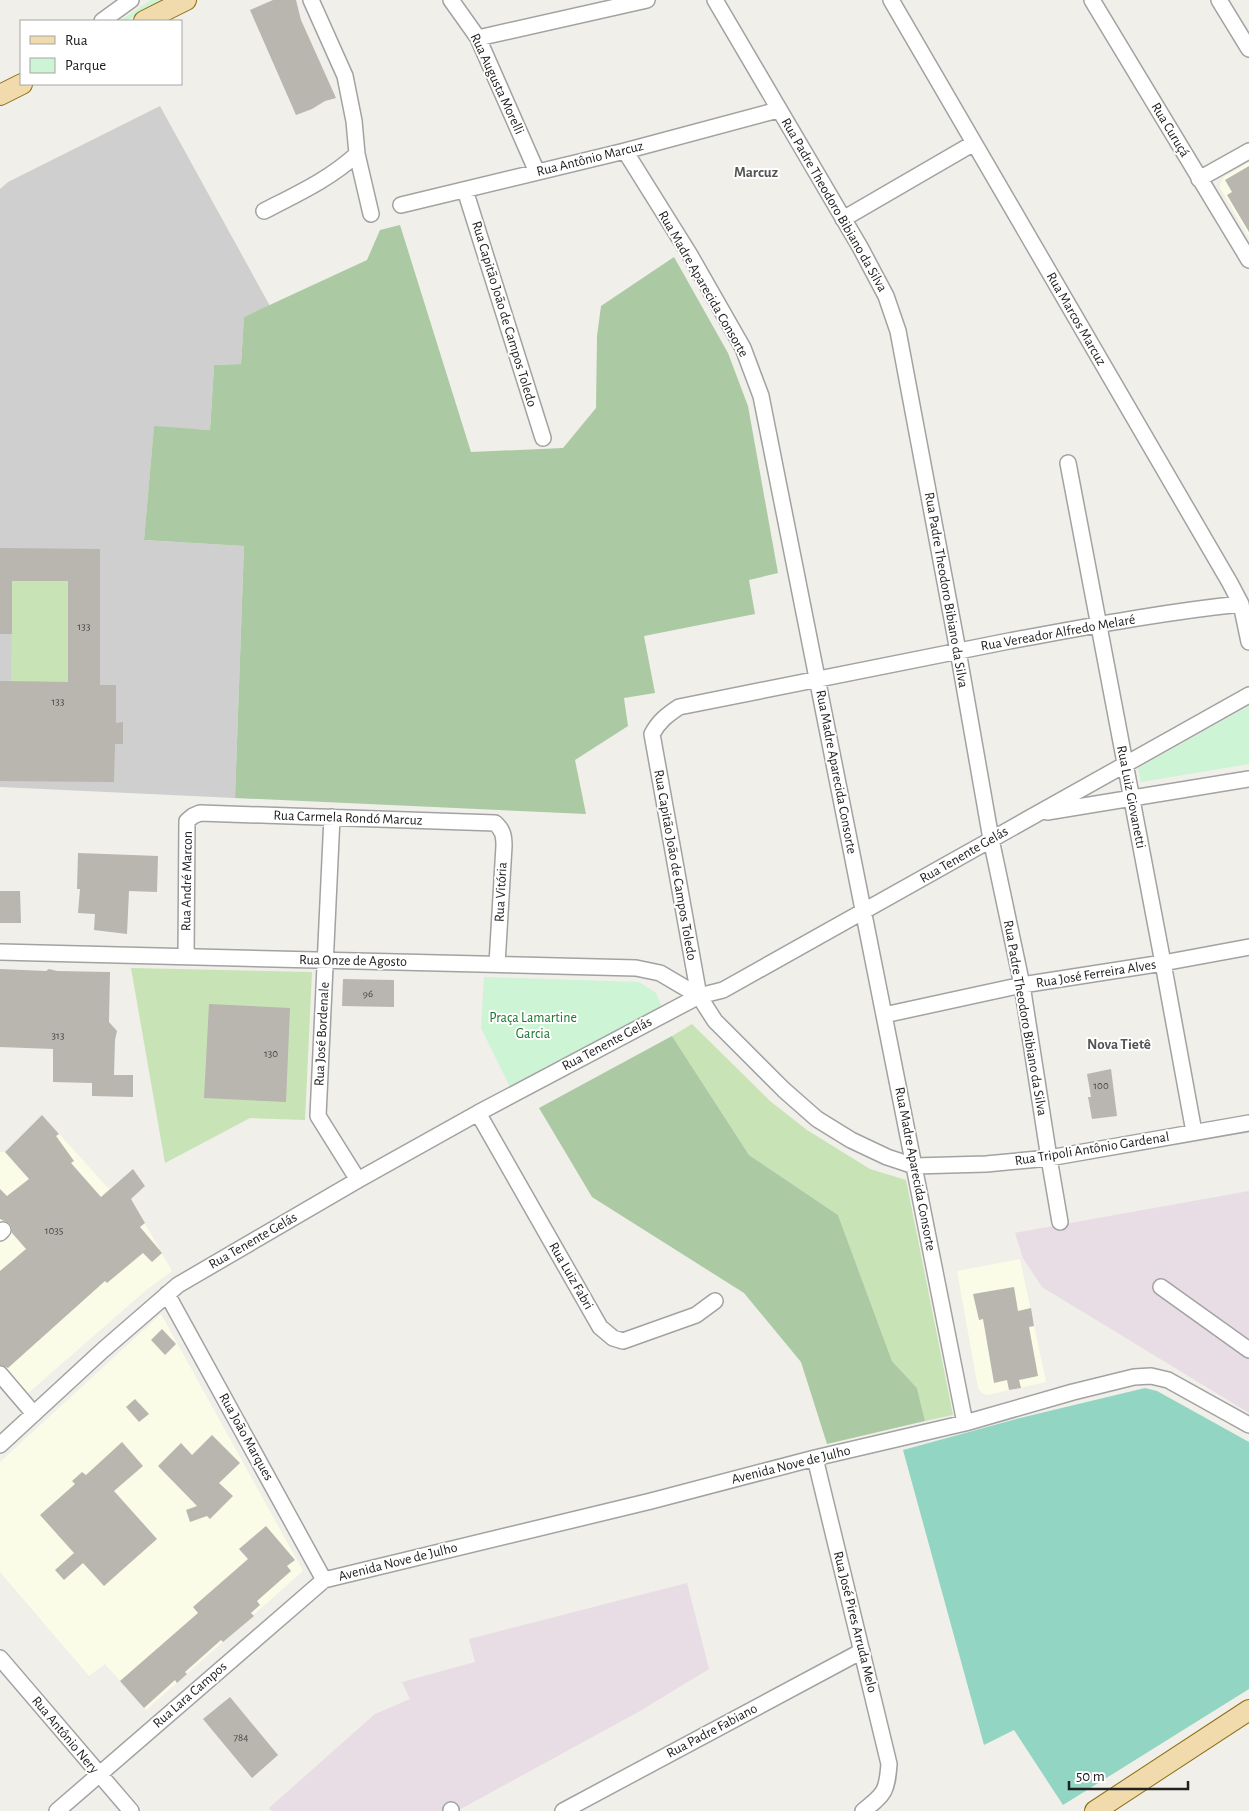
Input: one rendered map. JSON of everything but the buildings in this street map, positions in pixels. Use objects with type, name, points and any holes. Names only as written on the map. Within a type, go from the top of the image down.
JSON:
[{"type":"main road","points":[[146,20],[186,0]]},
{"type":"main road","points":[[1,95],[20,85]]},
{"type":"main road","points":[[1095,1811],[1249,1710]]},
{"type":"street","points":[[103,20],[131,0]]},
{"type":"street","points":[[311,0],[345,76],[354,121],[357,154],[371,214]]},
{"type":"street","name":"Rua Augusta Morelli","points":[[452,0],[478,38],[537,172]]},
{"type":"street","points":[[478,38],[647,0]]},
{"type":"street","name":"Rua Padre Theodoro Bibiano da Silva","points":[[715,0],[886,296],[898,330],[991,839],[1022,985],[1060,1222]]},
{"type":"street","name":"Rua Marcos Marcuz","points":[[891,0],[1241,604],[1249,642]]},
{"type":"street","name":"Rua Curuçá","points":[[1092,0],[1249,260]]},
{"type":"street","points":[[1219,0],[1249,49]]},
{"type":"street","points":[[1,95],[20,81]]},
{"type":"street","name":"Rua Antônio Marcuz","points":[[401,205],[625,151],[778,110]]},
{"type":"street","points":[[843,219],[974,143]]},
{"type":"street","name":"Rua Madre Aparecida Consorte","points":[[625,151],[690,255],[742,348],[761,396],[965,1423]]},
{"type":"street","points":[[1199,179],[1249,151]]},
{"type":"street","points":[[264,211],[326,179],[357,154]]},
{"type":"street","name":"Rua Capitão João de Campos Toledo","points":[[465,190],[543,438]]},
{"type":"street","name":"Rua Luiz Giovanetti","points":[[1068,463],[1124,764],[1164,963],[1194,1132]]},
{"type":"street","name":"Rua Vereador Alfredo Melaré","points":[[652,734],[658,723],[679,707],[817,678],[1098,625],[1182,610],[1241,604]]},
{"type":"street","name":"Rua Tenente Gelás","points":[[0,1445],[178,1285],[358,1180],[699,996],[724,990],[1249,695]]},
{"type":"street","name":"Rua Capitão João de Campos Toledo","points":[[652,734],[699,996]]},
{"type":"street","points":[[1038,813],[1249,779]]},
{"type":"street","name":"Rua Carmela Rondó Marcuz","points":[[200,812],[495,823]]},
{"type":"street","name":"Rua André Marcon","points":[[186,957],[187,821],[200,812]]},
{"type":"street","name":"Rua José Bordenale","points":[[332,817],[318,1116],[358,1180]]},
{"type":"street","name":"Rua Vitória","points":[[495,823],[504,836],[497,964]]},
{"type":"street","name":"Rua José Ferreira Alves","points":[[884,1015],[1022,985],[1249,948]]},
{"type":"street","name":"Rua Onze de Agosto","points":[[0,952],[636,968],[660,972],[699,996]]},
{"type":"street","name":"Rua Tripoli Antônio Gardenal","points":[[699,996],[716,1021],[784,1090],[817,1119],[851,1140],[887,1157],[914,1166],[986,1164],[1049,1158],[1249,1123]]},
{"type":"street","name":"Rua Luiz Fabri","points":[[478,1114],[600,1327],[613,1338],[622,1341],[696,1315],[715,1301]]},
{"type":"street","points":[[1161,1288],[1249,1350]]},
{"type":"street","name":"Rua João Marques","points":[[168,1294],[324,1580]]},
{"type":"street","points":[[0,1374],[34,1414]]},
{"type":"street","name":"Avenida Nove de Julho","points":[[324,1580],[651,1501],[815,1458],[965,1423],[1073,1392],[1134,1377],[1151,1376],[1168,1380],[1249,1425]]},
{"type":"street","name":"Rua José Pires Arruda Melo","points":[[815,1458],[889,1764],[888,1786],[878,1800],[863,1811]]},
{"type":"street","name":"Rua Lara Campos","points":[[57,1811],[324,1580]]},
{"type":"street","name":"Rua Padre Fabiano","points":[[563,1811],[862,1651]]},
{"type":"street","name":"Rua Antônio Nery","points":[[0,1658],[131,1811]]},
{"type":"shaded area","points":[[160,106],[270,306],[244,317],[241,364],[214,365],[210,430],[154,427],[144,540],[244,546],[235,798],[0,787],[0,189],[8,182]]},
{"type":"shaded area","points":[[1249,162],[1249,237],[1220,188],[1220,184],[1224,177]]},
{"type":"shaded area","points":[[42,1115],[109,1189],[133,1169],[145,1186],[131,1199],[172,1271],[145,1291],[18,1402],[0,1381],[0,1152],[5,1152]]},
{"type":"shaded area","points":[[1249,1191],[1249,1413],[1042,1287],[1023,1258],[1015,1233]]},
{"type":"shaded area","points":[[1020,1259],[1046,1382],[988,1395],[982,1393],[978,1388],[957,1271]]},
{"type":"shaded area","points":[[161,1314],[303,1571],[146,1710],[105,1664],[89,1676],[0,1572],[0,1462]]},
{"type":"shaded area","points":[[687,1583],[709,1669],[640,1711],[457,1811],[453,1803],[442,1811],[272,1811],[269,1808],[375,1714],[410,1699],[402,1682],[475,1662],[469,1639]]},
{"type":"green space","points":[[151,0],[167,0],[128,20],[121,20]]},
{"type":"green space","points":[[400,225],[471,452],[563,448],[596,408],[597,336],[601,306],[674,257],[728,353],[748,406],[778,573],[749,580],[755,614],[644,636],[655,693],[624,698],[628,726],[575,760],[586,814],[235,798],[244,546],[144,540],[154,426],[210,430],[214,365],[241,364],[244,317],[367,260],[380,230]]},
{"type":"green space","points":[[12,581],[68,581],[68,682],[11,681]]},
{"type":"green space","points":[[1249,706],[1249,764],[1141,782],[1138,768]]},
{"type":"green space","points":[[131,968],[312,972],[305,1120],[250,1118],[165,1163]]},
{"type":"green space","name":"Praça Lamartine Garcia","points":[[484,977],[639,982],[656,993],[663,1009],[513,1093],[481,1028]]},
{"type":"green space","points":[[692,1024],[770,1101],[807,1130],[870,1169],[906,1180],[953,1415],[925,1421],[917,1388],[892,1361],[838,1215],[749,1155],[672,1036]]},
{"type":"green space","points":[[672,1036],[749,1155],[838,1215],[892,1361],[917,1388],[925,1421],[827,1444],[801,1362],[744,1293],[592,1197],[539,1108]]},
{"type":"green space","points":[[1145,1388],[1157,1391],[1249,1442],[1249,1689],[1063,1805],[1014,1730],[984,1745],[903,1450],[1020,1418]]},
{"type":"district","name":"Marcuz","points":[[756,172]]},
{"type":"district","name":"Nova Tietê","points":[[1119,1044]]}]
